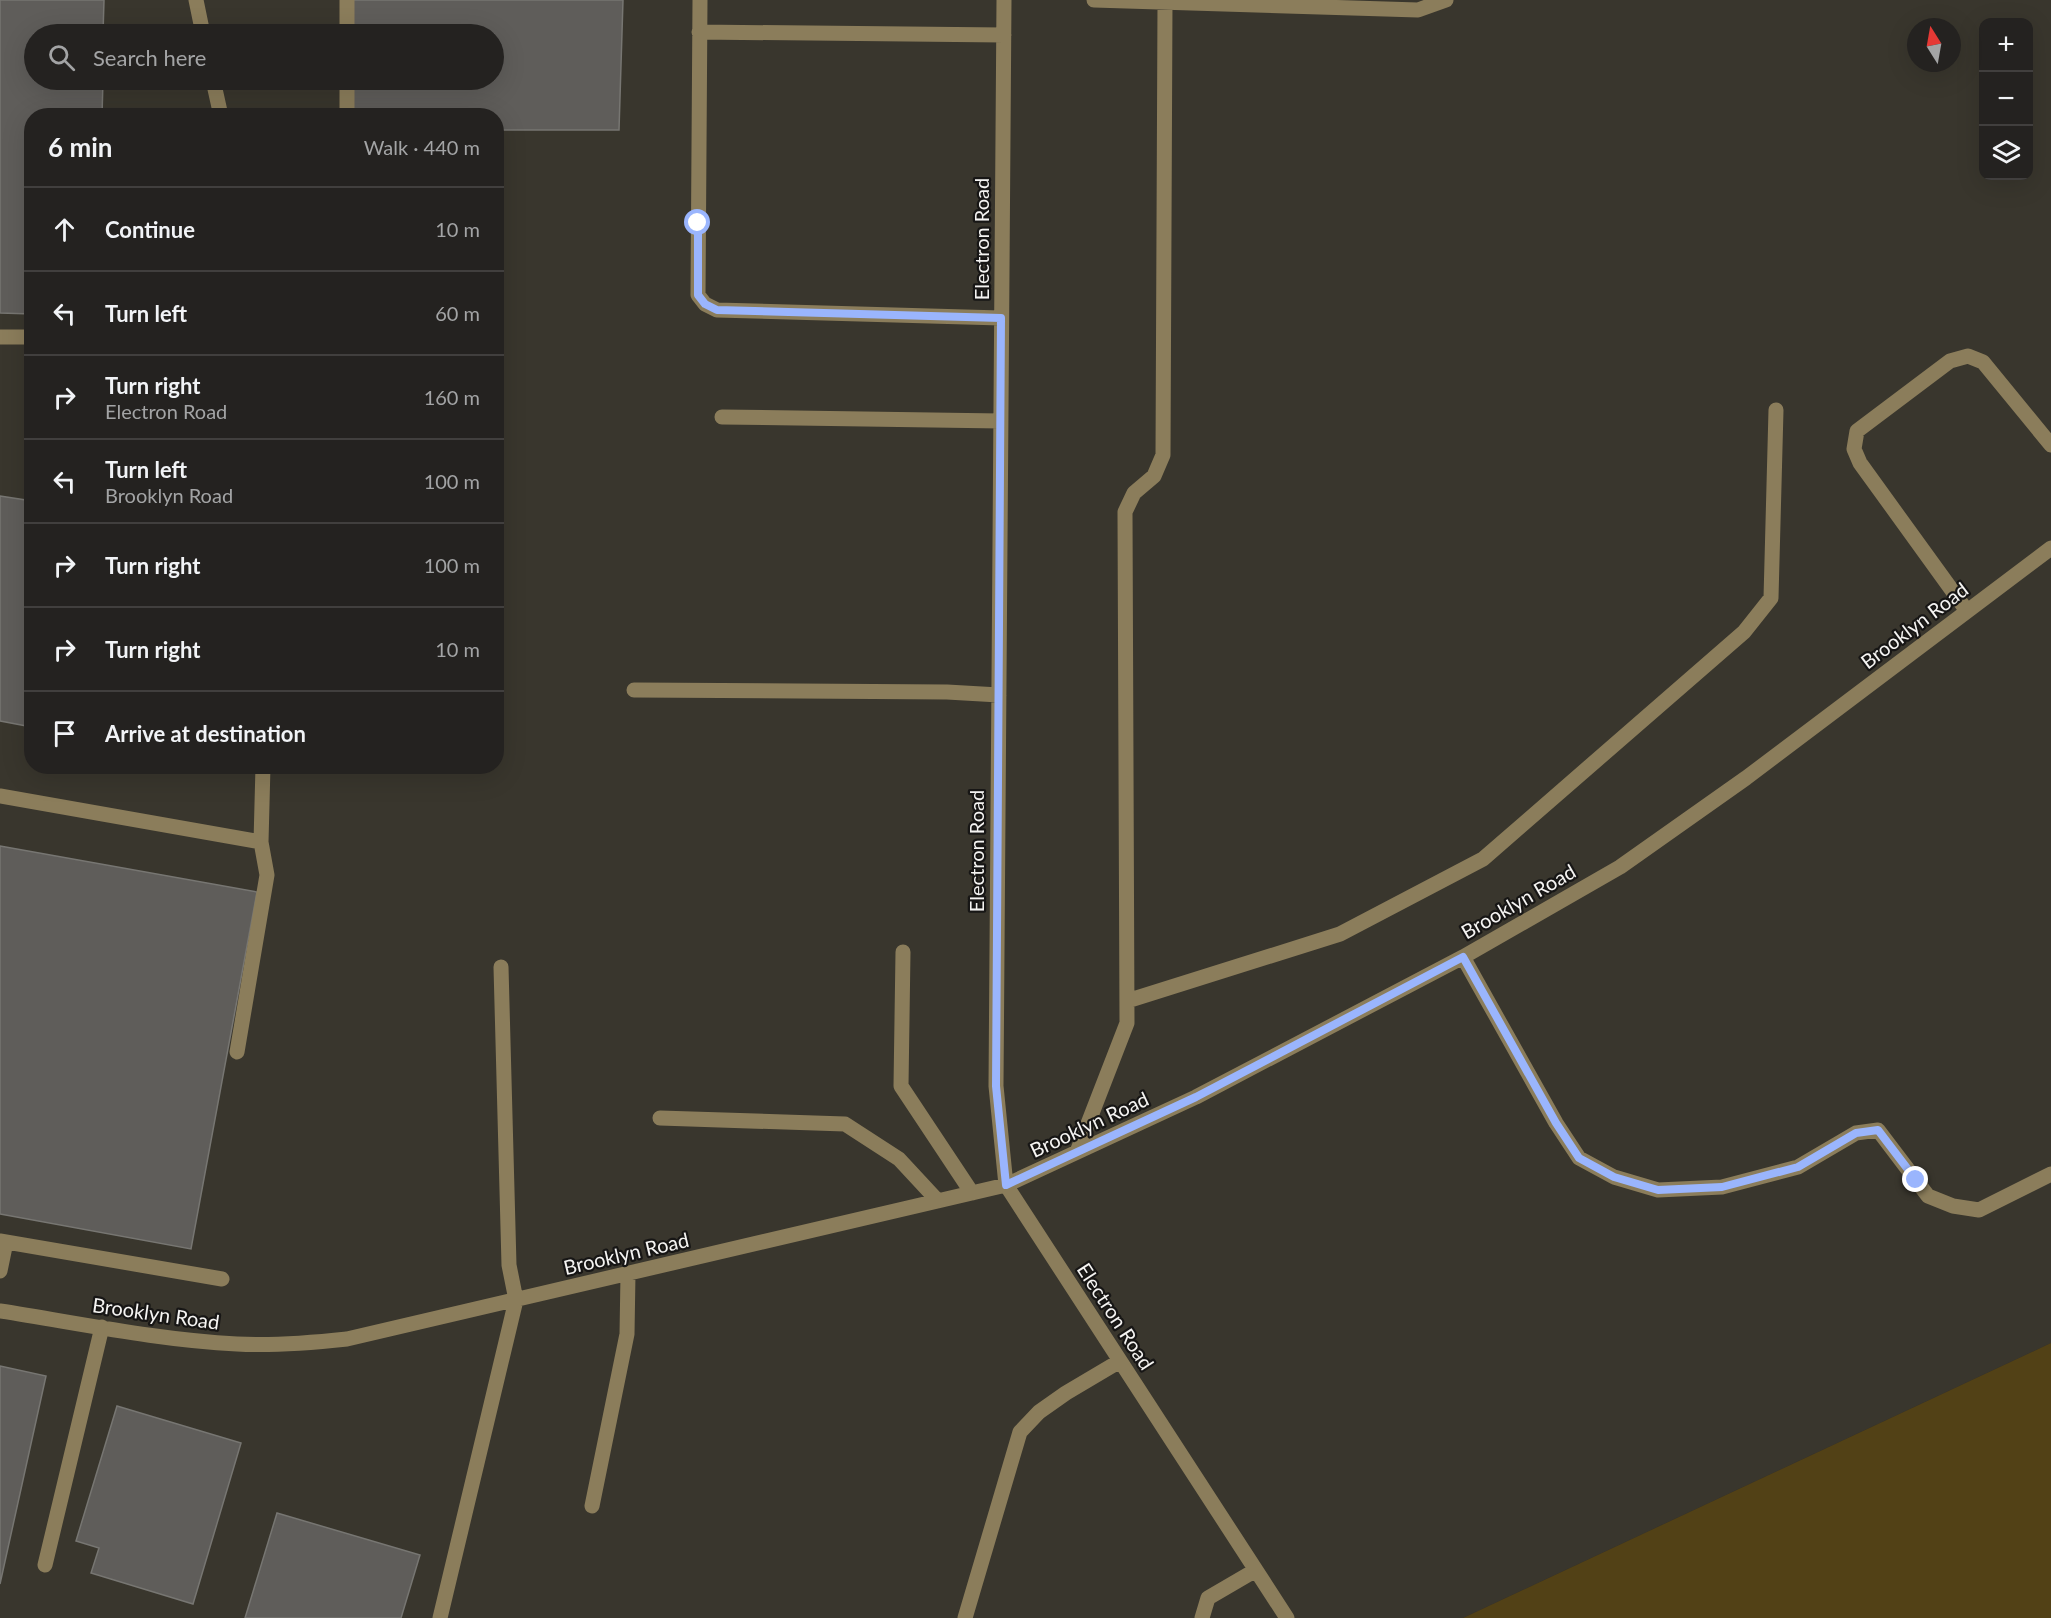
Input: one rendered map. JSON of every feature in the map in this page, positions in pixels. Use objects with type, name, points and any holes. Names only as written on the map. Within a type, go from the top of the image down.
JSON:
[{"type":"street","points":[[196,0],[201,24]]},
{"type":"street","points":[[347,0],[347,24]]},
{"type":"street","points":[[700,0],[698,295],[705,304],[717,310],[1001,318]]},
{"type":"street","name":"Electron Road","points":[[1004,0],[996,1086],[1006,1185],[1287,1618]]},
{"type":"street","points":[[1094,0],[1418,10],[1446,0]]},
{"type":"street","points":[[1077,1152],[1127,1023],[1125,512],[1134,493],[1154,476],[1163,455],[1165,2]]},
{"type":"street","points":[[699,32],[1004,35]]},
{"type":"street","points":[[215,90],[219,108]]},
{"type":"street","points":[[346,108],[347,90]]},
{"type":"street","points":[[0,337],[24,337]]},
{"type":"street","points":[[1968,611],[1860,463],[1854,449],[1857,431],[1950,361],[1968,356],[1983,362],[2051,445]]},
{"type":"street","points":[[1127,1001],[1340,934],[1483,859],[1744,632],[1771,598],[1776,410]]},
{"type":"street","points":[[722,417],[1001,421]]},
{"type":"street","name":"Brooklyn Road","points":[[0,1311],[183,1340],[291,1345],[347,1339],[1006,1185],[1196,1097],[1463,957],[1620,867],[1746,778],[2051,548]]},
{"type":"street","points":[[634,690],[947,692],[999,695]]},
{"type":"street","points":[[237,1052],[267,875],[261,842],[263,774]]},
{"type":"street","points":[[0,796],[261,842]]},
{"type":"street","points":[[903,952],[901,1086],[972,1193]]},
{"type":"street","points":[[1463,957],[1556,1123],[1579,1158],[1614,1177],[1658,1190],[1722,1187],[1798,1167],[1856,1133],[1878,1130],[1928,1196],[1953,1206],[1979,1210],[2051,1174]]},
{"type":"street","points":[[440,1618],[516,1300],[509,1265],[501,967]]},
{"type":"street","points":[[660,1118],[845,1124],[899,1159],[938,1201]]},
{"type":"street","points":[[0,1271],[3,1242],[222,1279]]},
{"type":"street","points":[[592,1506],[627,1334],[628,1274]]},
{"type":"street","points":[[45,1565],[102,1327]]},
{"type":"street","points":[[965,1618],[1020,1432],[1039,1412],[1120,1361]]},
{"type":"street","points":[[1202,1618],[1208,1598],[1256,1570]]},
{"type":"shaded area","points":[[0,0],[2051,0],[2051,1343],[1463,1618],[0,1618]]},
{"type":"shaded area","points":[[2051,1343],[2051,1618],[1463,1618]]},
{"type":"building","points":[[0,0],[104,0],[103,24],[24,24],[24,90],[103,90],[102,108],[24,108],[24,314],[0,313]]},
{"type":"building","points":[[352,0],[623,0],[619,130],[504,130],[504,108],[347,108],[348,90],[504,90],[504,24],[351,24]]},
{"type":"building","points":[[0,496],[24,500],[24,726],[0,721]]},
{"type":"building","points":[[0,846],[257,892],[191,1249],[0,1214]]},
{"type":"building","points":[[0,1366],[46,1376],[0,1584]]},
{"type":"building","points":[[117,1406],[241,1443],[193,1604],[91,1573],[99,1548],[76,1541]]},
{"type":"building","points":[[277,1513],[420,1555],[401,1618],[245,1618]]},
{"type":"route","points":[[698,223],[698,295],[705,304],[717,310],[1001,318],[996,1086],[1006,1185],[1196,1097],[1463,957],[1556,1123],[1579,1158],[1614,1177],[1658,1190],[1722,1187],[1798,1167],[1856,1133],[1878,1130],[1916,1180]]}]
